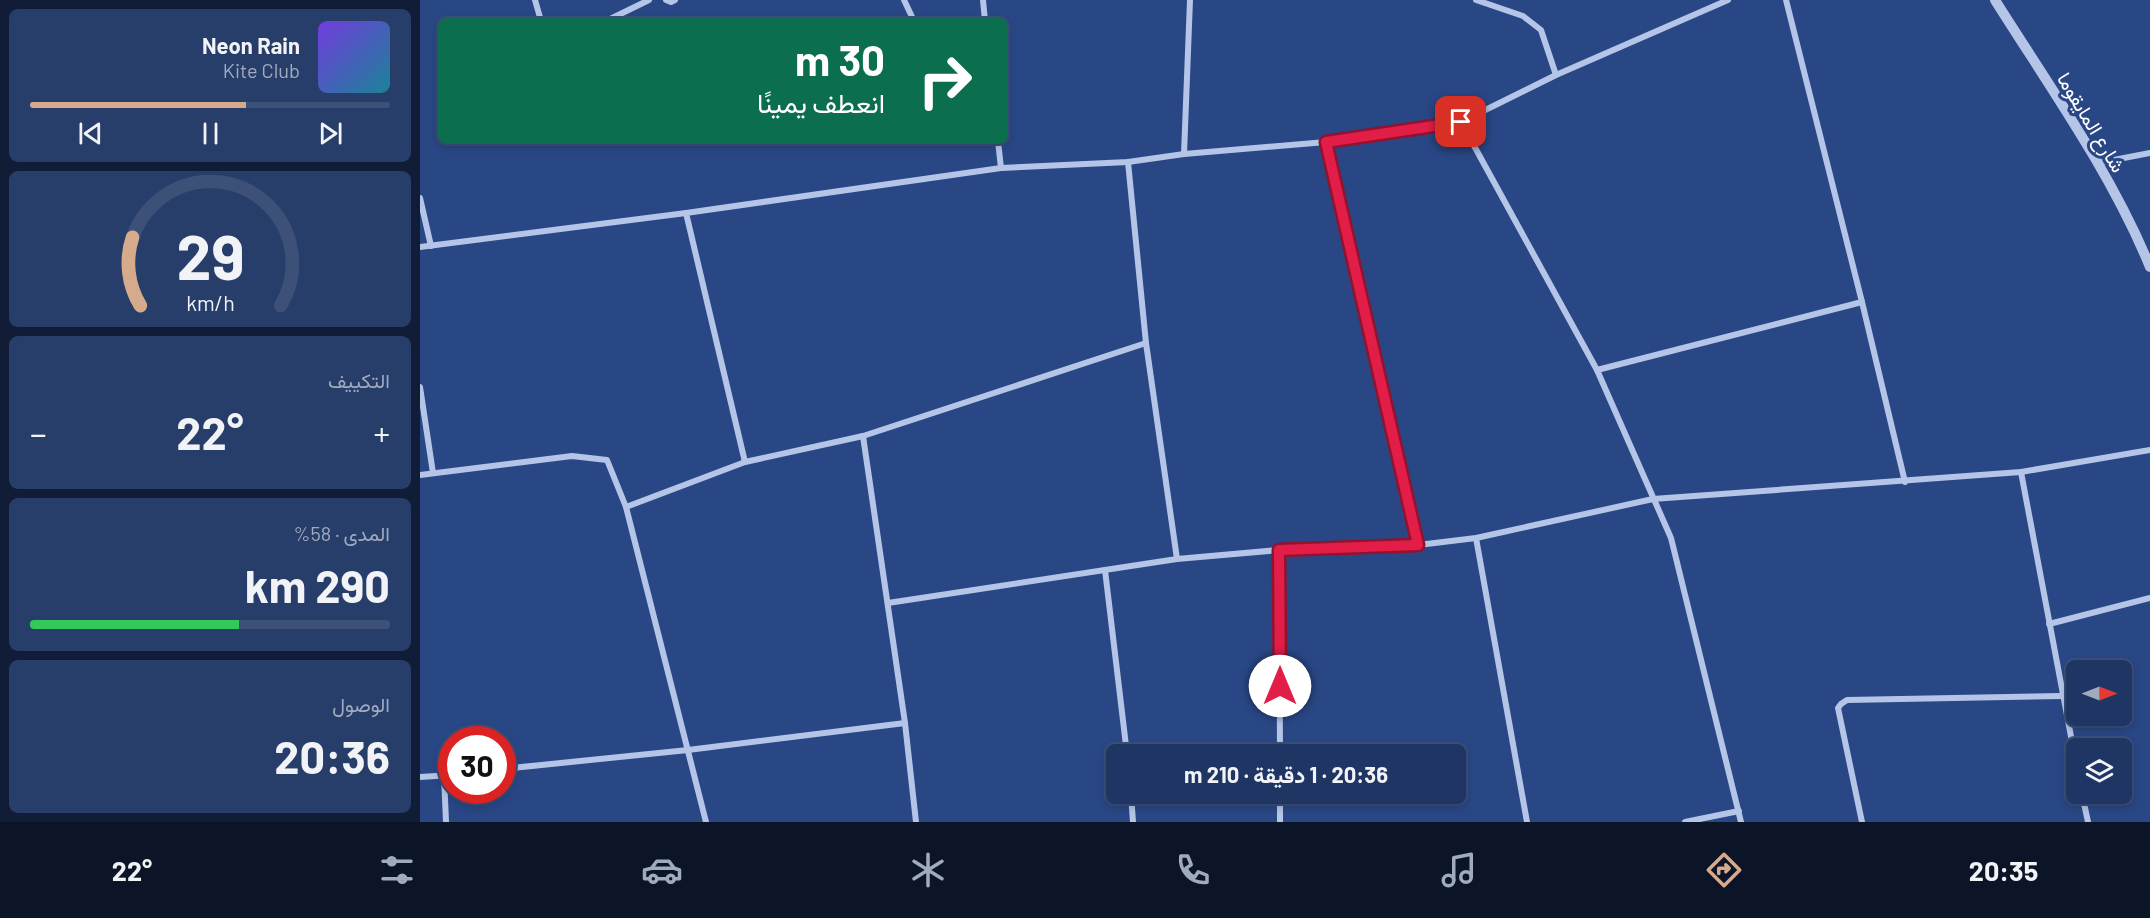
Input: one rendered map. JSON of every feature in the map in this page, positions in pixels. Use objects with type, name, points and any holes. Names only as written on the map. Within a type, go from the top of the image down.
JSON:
[{"type":"street","points":[[535,0],[541,18]]},
{"type":"street","points":[[612,18],[649,0]]},
{"type":"street","points":[[666,0],[675,0]]},
{"type":"street","points":[[904,0],[913,18]]},
{"type":"street","points":[[983,0],[985,18]]},
{"type":"street","points":[[1184,154],[1190,0]]},
{"type":"street","points":[[1476,0],[1523,16],[1541,30],[1556,75]]},
{"type":"street","points":[[420,247],[686,213],[1001,168],[1128,162],[1184,154],[1326,142],[1461,122],[1556,75],[1728,0]]},
{"type":"street","points":[[1786,0],[1905,482]]},
{"type":"street","name":"شارع المايقوما","points":[[1995,0],[2097,163],[2138,237],[2150,267]]},
{"type":"street","points":[[1461,122],[1597,370],[1671,538],[1741,822]]},
{"type":"street","points":[[1326,142],[1418,545]]},
{"type":"street","points":[[998,144],[1001,168]]},
{"type":"street","points":[[2097,163],[2150,153]]},
{"type":"street","points":[[1128,162],[1146,343],[1177,559]]},
{"type":"street","points":[[420,198],[431,246]]},
{"type":"street","points":[[686,213],[745,462]]},
{"type":"street","points":[[1597,370],[1862,302]]},
{"type":"street","points":[[626,507],[745,462],[863,436],[1146,343]]},
{"type":"street","points":[[420,387],[433,473]]},
{"type":"street","points":[[863,436],[905,723],[916,822]]},
{"type":"street","points":[[888,603],[1177,559],[1279,550],[1418,545],[1476,538],[1653,499],[2021,472],[2150,450]]},
{"type":"street","points":[[420,475],[572,456],[607,460],[626,507],[706,822]]},
{"type":"street","points":[[2021,472],[2071,738]]},
{"type":"street","points":[[1476,538],[1527,822]]},
{"type":"street","points":[[1279,550],[1280,744]]},
{"type":"street","points":[[1105,570],[1126,744]]},
{"type":"street","points":[[2049,624],[2150,598]]},
{"type":"street","points":[[1862,822],[1838,708],[1840,704],[1847,700],[2062,696]]},
{"type":"street","points":[[516,768],[688,750],[905,723]]},
{"type":"street","points":[[420,777],[438,776]]},
{"type":"street","points":[[446,822],[447,804]]},
{"type":"street","points":[[1132,804],[1133,822]]},
{"type":"street","points":[[1280,804],[1280,822]]},
{"type":"street","points":[[2084,804],[2088,822]]},
{"type":"street","points":[[1685,822],[1739,811]]},
{"type":"route","points":[[1280,686],[1279,550],[1418,545],[1326,142],[1461,122]]}]
